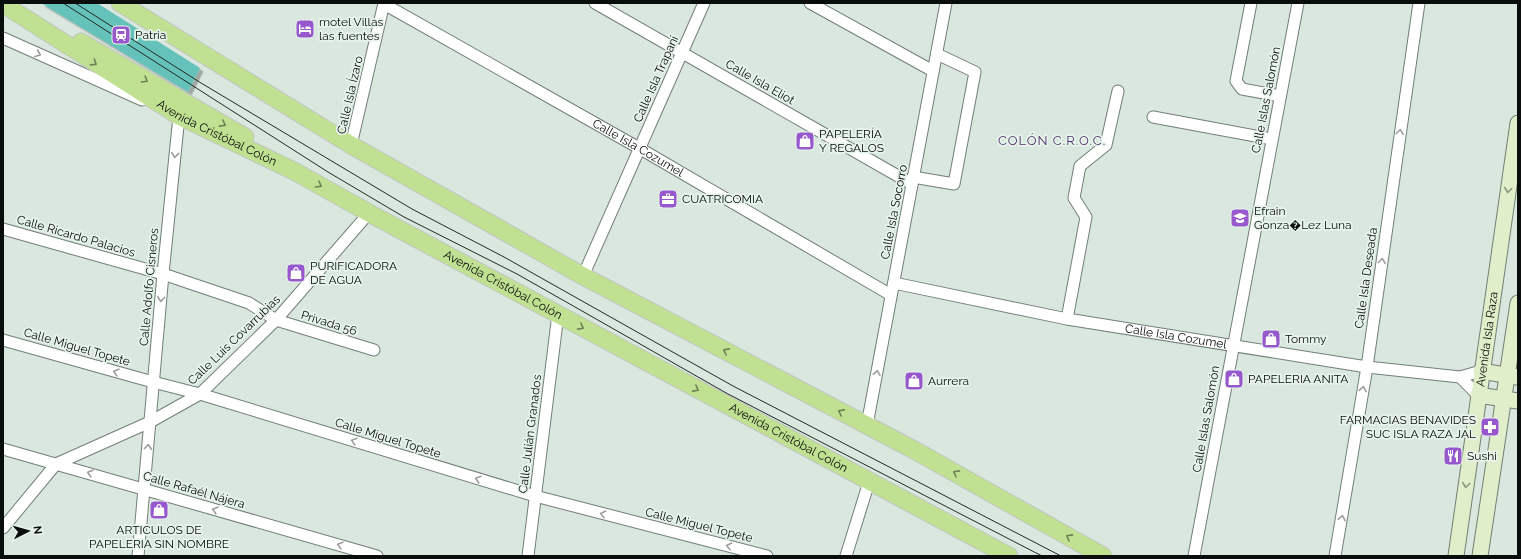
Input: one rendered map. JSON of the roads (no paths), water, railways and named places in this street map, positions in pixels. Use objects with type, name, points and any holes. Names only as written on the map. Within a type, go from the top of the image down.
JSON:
[{"type":"main road","points":[[15,3],[184,111]]},
{"type":"main road","points":[[120,3],[351,145],[583,276],[867,425],[1103,556]]},
{"type":"main road","name":"Avenida Cristóbal Colón","points":[[3,4],[184,111],[238,132],[294,171],[370,214],[1009,556]]},
{"type":"street","name":"Calle Isla Ízaro","points":[[351,145],[384,3]]},
{"type":"street","name":"Calle Isla Cozumel","points":[[384,3],[640,148],[891,295]]},
{"type":"street","name":"Calle Isla Eliot","points":[[594,3],[913,180]]},
{"type":"street","name":"Calle Isla Trapani","points":[[583,276],[704,3]]},
{"type":"street","points":[[810,3],[933,71]]},
{"type":"street","name":"Calle Isla Socorro","points":[[867,425],[946,3]]},
{"type":"street","points":[[1251,3],[1236,81],[1242,89],[1280,96]]},
{"type":"street","name":"Calle Islas Salomón","points":[[1194,556],[1298,3]]},
{"type":"street","name":"Calle Isla Deseada","points":[[1335,556],[1367,366],[1419,3]]},
{"type":"street","points":[[3,38],[184,111]]},
{"type":"street","points":[[913,180],[954,184],[975,72],[936,54]]},
{"type":"street","points":[[1067,319],[1086,217],[1074,198],[1080,166],[1106,145],[1118,91]]},
{"type":"street","name":"Calle Adolfo Cisneros","points":[[138,556],[163,274],[184,111]]},
{"type":"street","points":[[1153,117],[1272,138]]},
{"type":"street","name":"Avenida Isla Raza","points":[[1456,556],[1481,371],[1518,123]]},
{"type":"street","name":"Calle Luis Covarrubias","points":[[3,528],[56,464],[150,422],[200,394],[276,320],[370,214]]},
{"type":"street","name":"Calle Ricardo Palacios","points":[[3,229],[163,274],[249,303],[276,320]]},
{"type":"street","name":"Calle Isla Cozumel","points":[[894,283],[1067,319],[1233,346],[1367,366],[1460,377],[1481,371],[1513,376]]},
{"type":"street","points":[[1480,556],[1511,400],[1518,303]]},
{"type":"street","name":"Calle Julián Granados","points":[[528,556],[558,314]]},
{"type":"street","name":"Privada 56","points":[[276,320],[374,350]]},
{"type":"street","name":"Calle Miguel Topete","points":[[3,340],[200,394],[535,496],[767,556]]},
{"type":"street","points":[[1460,377],[1478,395],[1511,400]]},
{"type":"street","name":"Calle Rafaél Nájera","points":[[3,449],[377,556]]},
{"type":"street","points":[[846,556],[869,482]]},
{"type":"tram line","points":[[63,3],[328,172],[404,217],[517,274],[728,394],[1042,556]]},
{"type":"tram line","points":[[75,3],[201,83],[412,209],[504,257],[733,386],[1061,556]]},
{"type":"place","name":"motel Villas las fuentes","points":[[305,29]]},
{"type":"place","name":"Patria","points":[[121,35]]},
{"type":"place","name":"PAPELERÍA Y REGALOS","points":[[805,141]]},
{"type":"place","name":"CUATRICOMIA","points":[[668,199]]},
{"type":"place","name":"Efrain Gonza�Lez Luna","points":[[1240,218]]},
{"type":"place","name":"PURIFICADORA DE AGUA","points":[[296,273]]},
{"type":"place","name":"Tommy","points":[[1271,339]]},
{"type":"place","name":"PAPELERIA ANITA","points":[[1234,379]]},
{"type":"place","name":"Aurrera","points":[[914,381]]},
{"type":"place","name":"FARMACIAS BENAVIDES SUC ISLA RAZA JAL","points":[[1490,427]]},
{"type":"place","name":"Sushi","points":[[1453,456]]},
{"type":"place","name":"ARTICULOS DE PAPELERIA SIN NOMBRE","points":[[159,510]]},
{"type":"district","name":"COLÓN C.R.O.C.","points":[[1052,140]]}]
